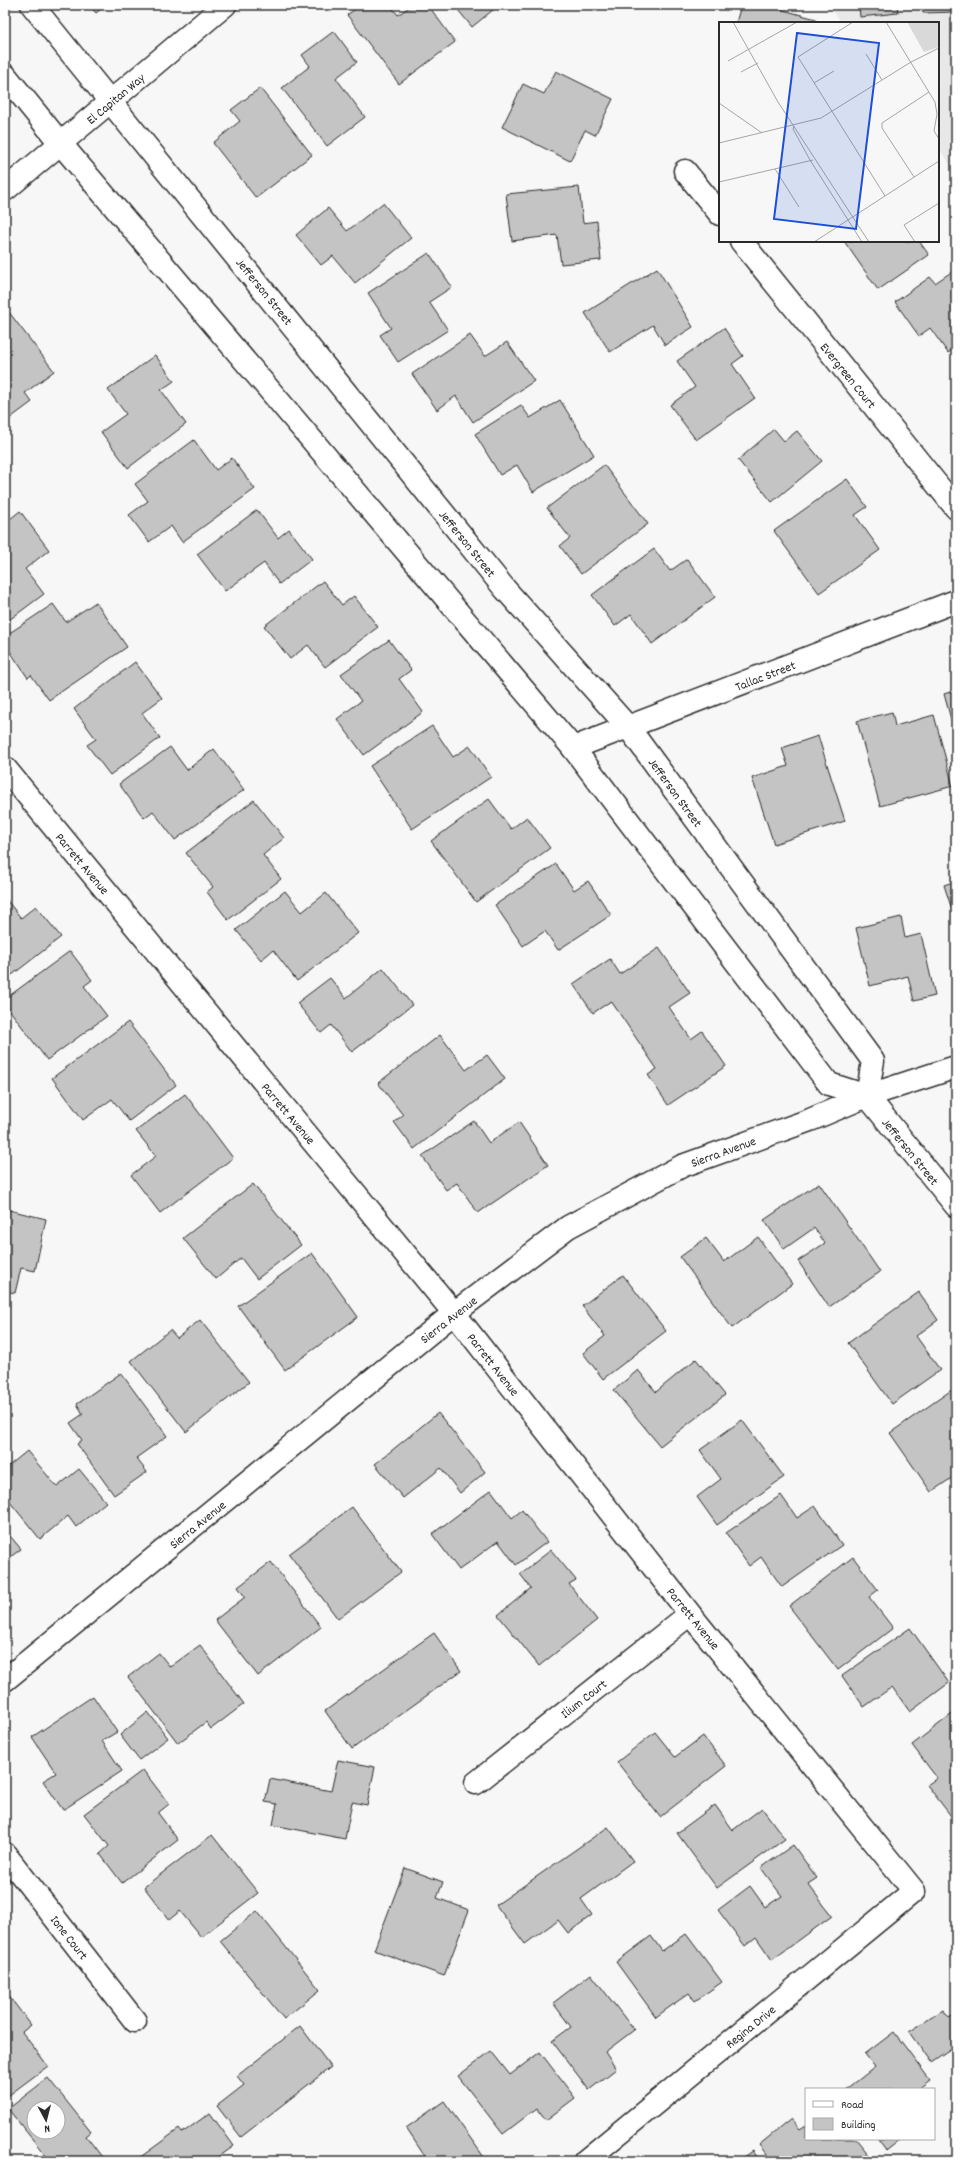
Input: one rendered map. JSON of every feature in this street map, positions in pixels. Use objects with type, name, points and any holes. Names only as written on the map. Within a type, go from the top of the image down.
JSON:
[{"type":"street","name":"Jefferson Street","points":[[32,5],[505,589],[628,727],[873,1061],[867,1096],[956,1206]]},
{"type":"street","name":"El Capitan Way","points":[[5,190],[225,5]]},
{"type":"street","points":[[5,75],[61,144],[574,748],[829,1084],[867,1096]]},
{"type":"street","points":[[685,171],[719,213]]},
{"type":"street","name":"Evergreen Court","points":[[742,242],[956,508]]},
{"type":"street","name":"Tallac Street","points":[[574,748],[956,601]]},
{"type":"street","name":"Parrett Avenue","points":[[5,768],[454,1313],[690,1614],[914,1891]]},
{"type":"street","name":"Sierra Avenue","points":[[5,1680],[454,1313],[568,1227],[629,1192],[682,1166],[810,1120],[867,1096],[956,1067]]},
{"type":"street","name":"Ilium Court","points":[[476,1783],[690,1614]]},
{"type":"street","name":"Ione Court","points":[[5,1854],[135,2021]]},
{"type":"street","name":"Regina Drive","points":[[585,2161],[914,1891]]},
{"type":"shaded area","points":[[828,5],[956,5],[956,171],[939,149],[939,22],[841,22]]},
{"type":"building","points":[[89,5],[106,5],[96,13]]},
{"type":"building","points":[[361,5],[390,5],[398,15],[412,5],[428,5],[455,42],[399,84],[347,15]]},
{"type":"building","points":[[454,5],[499,5],[472,27]]},
{"type":"building","points":[[741,5],[765,5],[816,19],[815,22],[736,22]]},
{"type":"building","points":[[859,5],[897,5],[898,13],[860,17]]},
{"type":"building","points":[[922,5],[956,5],[956,12],[923,13]]},
{"type":"building","points":[[334,31],[357,62],[336,78],[365,117],[327,146],[282,88],[310,66],[302,55]]},
{"type":"building","points":[[556,71],[613,99],[595,135],[585,130],[570,161],[502,127],[523,84],[544,94]]},
{"type":"building","points":[[260,88],[312,155],[256,198],[213,143],[240,121],[231,110]]},
{"type":"building","points":[[579,187],[583,223],[597,221],[601,260],[561,264],[557,235],[512,241],[506,194]]},
{"type":"building","points":[[383,203],[411,238],[355,283],[333,256],[321,265],[296,235],[328,208],[347,231]]},
{"type":"building","points":[[845,242],[920,242],[929,255],[878,290]]},
{"type":"building","points":[[429,253],[452,287],[429,302],[448,330],[398,362],[380,335],[391,328],[368,293]]},
{"type":"building","points":[[657,268],[693,327],[665,345],[653,325],[610,352],[585,313]]},
{"type":"building","points":[[956,269],[956,347],[948,353],[930,328],[919,336],[895,302],[930,277],[935,283]]},
{"type":"building","points":[[5,307],[54,371],[25,393],[32,402],[5,422]]},
{"type":"building","points":[[724,328],[743,356],[732,364],[755,398],[696,440],[670,405],[695,387],[677,361]]},
{"type":"building","points":[[470,335],[485,356],[507,342],[534,381],[473,422],[456,396],[437,410],[412,374]]},
{"type":"building","points":[[155,355],[174,381],[161,390],[186,424],[128,468],[101,432],[126,414],[108,390]]},
{"type":"building","points":[[560,400],[594,455],[533,492],[517,465],[500,475],[475,434],[521,405],[530,418]]},
{"type":"building","points":[[774,429],[784,441],[797,431],[822,461],[772,502],[738,460]]},
{"type":"building","points":[[194,440],[216,470],[232,458],[255,489],[182,542],[171,526],[149,542],[129,515],[148,501],[135,484]]},
{"type":"building","points":[[604,465],[648,524],[581,574],[560,546],[570,538],[547,508]]},
{"type":"building","points":[[847,479],[867,507],[855,515],[880,550],[819,593],[774,531]]},
{"type":"building","points":[[257,510],[278,538],[289,529],[312,559],[279,584],[264,563],[225,591],[197,554]]},
{"type":"building","points":[[20,511],[49,550],[25,569],[44,594],[5,623],[5,523]]},
{"type":"building","points":[[654,549],[670,571],[687,559],[715,597],[652,644],[631,614],[615,626],[592,595]]},
{"type":"building","points":[[323,581],[342,605],[354,596],[378,627],[325,667],[308,645],[290,659],[264,626]]},
{"type":"building","points":[[96,602],[127,647],[49,700],[31,675],[28,678],[5,644],[5,636],[53,604],[66,622]]},
{"type":"building","points":[[389,640],[411,670],[399,679],[423,712],[364,755],[337,719],[361,701],[341,674]]},
{"type":"building","points":[[135,662],[162,698],[142,713],[160,738],[110,775],[87,745],[96,739],[74,709]]},
{"type":"building","points":[[956,690],[956,734],[955,734],[944,694]]},
{"type":"building","points":[[892,712],[895,726],[934,715],[953,786],[880,806],[857,721]]},
{"type":"building","points":[[432,726],[453,757],[470,746],[491,777],[412,829],[370,766]]},
{"type":"building","points":[[818,736],[845,821],[774,844],[752,778],[788,766],[782,748]]},
{"type":"building","points":[[170,747],[187,770],[214,749],[244,790],[175,840],[153,811],[144,818],[119,784]]},
{"type":"building","points":[[489,799],[511,829],[527,817],[550,848],[476,902],[431,841]]},
{"type":"building","points":[[254,800],[284,838],[263,855],[281,879],[228,920],[207,892],[213,887],[186,853]]},
{"type":"building","points":[[556,864],[574,890],[588,881],[611,915],[558,950],[545,931],[523,946],[495,905]]},
{"type":"building","points":[[956,881],[956,922],[944,885]]},
{"type":"building","points":[[285,891],[302,912],[326,893],[358,933],[297,981],[273,950],[261,960],[236,930]]},
{"type":"building","points":[[5,898],[21,918],[36,906],[61,937],[12,975],[5,966]]},
{"type":"building","points":[[901,917],[905,938],[921,934],[935,996],[914,1001],[908,976],[870,986],[856,928]]},
{"type":"building","points":[[659,948],[690,993],[669,1007],[691,1039],[702,1031],[726,1066],[668,1105],[648,1075],[657,1069],[611,1001],[593,1013],[573,984],[610,959],[620,974]]},
{"type":"building","points":[[70,951],[92,980],[84,986],[107,1016],[47,1060],[5,1004],[5,999]]},
{"type":"building","points":[[383,968],[412,1005],[352,1052],[331,1025],[321,1033],[297,1003],[330,978],[346,998]]},
{"type":"building","points":[[128,1022],[176,1085],[129,1121],[112,1099],[83,1120],[52,1078]]},
{"type":"building","points":[[440,1035],[466,1070],[487,1055],[505,1079],[414,1149],[394,1122],[403,1115],[378,1083]]},
{"type":"building","points":[[185,1094],[233,1158],[160,1213],[131,1175],[156,1156],[136,1131]]},
{"type":"building","points":[[474,1121],[489,1143],[519,1122],[548,1165],[478,1213],[457,1183],[446,1190],[422,1156]]},
{"type":"building","points":[[819,1183],[880,1272],[829,1307],[798,1261],[825,1243],[814,1228],[784,1249],[764,1220]]},
{"type":"building","points":[[253,1184],[301,1245],[257,1279],[241,1258],[216,1279],[183,1238]]},
{"type":"building","points":[[5,1209],[46,1219],[35,1271],[21,1268],[15,1293],[5,1291]]},
{"type":"building","points":[[758,1237],[792,1284],[732,1328],[680,1257],[706,1238],[724,1262]]},
{"type":"building","points":[[312,1253],[358,1317],[285,1370],[238,1306]]},
{"type":"building","points":[[623,1275],[666,1331],[603,1379],[583,1353],[605,1336],[582,1306]]},
{"type":"building","points":[[919,1292],[938,1320],[916,1336],[940,1370],[892,1404],[848,1343]]},
{"type":"building","points":[[200,1320],[249,1382],[186,1432],[131,1361],[170,1330],[177,1338]]},
{"type":"building","points":[[696,1359],[725,1395],[660,1446],[614,1390],[638,1370],[656,1392]]},
{"type":"building","points":[[121,1373],[167,1436],[136,1458],[147,1472],[114,1495],[77,1444],[82,1440],[70,1423],[83,1414],[77,1404]]},
{"type":"building","points":[[956,1387],[956,1475],[931,1492],[890,1433]]},
{"type":"building","points":[[438,1413],[485,1472],[460,1493],[441,1468],[403,1498],[375,1464]]},
{"type":"building","points":[[742,1420],[784,1477],[717,1525],[697,1497],[721,1479],[700,1450]]},
{"type":"building","points":[[27,1451],[57,1487],[79,1469],[106,1502],[76,1527],[68,1516],[40,1539],[5,1496],[5,1469]]},
{"type":"building","points":[[491,1490],[512,1518],[522,1510],[547,1542],[516,1565],[498,1541],[459,1570],[432,1534]]},
{"type":"building","points":[[781,1495],[797,1518],[815,1506],[842,1545],[782,1587],[761,1557],[749,1566],[726,1533]]},
{"type":"building","points":[[352,1507],[401,1572],[338,1619],[289,1554]]},
{"type":"building","points":[[5,1530],[21,1549],[5,1561]]},
{"type":"building","points":[[551,1550],[576,1580],[569,1584],[597,1620],[539,1666],[498,1615],[531,1588],[520,1574]]},
{"type":"building","points":[[853,1557],[878,1590],[869,1597],[893,1628],[838,1670],[789,1606]]},
{"type":"building","points":[[271,1562],[321,1627],[258,1676],[215,1620],[245,1597],[238,1587]]},
{"type":"building","points":[[910,1628],[949,1683],[910,1712],[892,1687],[864,1707],[842,1676]]},
{"type":"building","points":[[434,1633],[461,1671],[352,1749],[325,1711]]},
{"type":"building","points":[[200,1645],[244,1704],[211,1729],[206,1722],[178,1743],[128,1677],[159,1653],[170,1667]]},
{"type":"building","points":[[93,1696],[117,1732],[102,1741],[122,1771],[63,1810],[43,1781],[56,1773],[32,1737]]},
{"type":"building","points":[[956,1711],[956,1812],[951,1816],[927,1785],[937,1778],[912,1745]]},
{"type":"building","points":[[148,1712],[168,1738],[139,1760],[120,1735]]},
{"type":"building","points":[[655,1732],[675,1757],[703,1736],[726,1766],[660,1817],[617,1762]]},
{"type":"building","points":[[338,1760],[375,1767],[367,1805],[352,1802],[345,1839],[273,1825],[277,1804],[265,1802],[270,1779],[331,1791]]},
{"type":"building","points":[[143,1770],[169,1804],[158,1813],[178,1840],[122,1883],[100,1854],[109,1846],[84,1814]]},
{"type":"building","points":[[715,1805],[733,1830],[762,1808],[785,1839],[717,1888],[677,1833]]},
{"type":"building","points":[[608,1827],[633,1861],[581,1899],[592,1915],[568,1933],[558,1920],[525,1944],[496,1905]]},
{"type":"building","points":[[212,1835],[258,1893],[201,1937],[180,1911],[169,1920],[144,1887]]},
{"type":"building","points":[[793,1845],[817,1878],[808,1884],[832,1916],[772,1960],[756,1937],[745,1946],[718,1910],[750,1886],[765,1907],[782,1896],[761,1868]]},
{"type":"building","points":[[405,1868],[443,1882],[437,1898],[469,1910],[444,1976],[374,1950]]},
{"type":"building","points":[[257,1911],[320,1990],[284,2019],[220,1941]]},
{"type":"building","points":[[686,1934],[722,1982],[695,2001],[689,1993],[656,2017],[616,1962],[651,1936],[662,1951]]},
{"type":"building","points":[[591,1974],[634,2030],[605,2052],[616,2069],[589,2090],[552,2041],[571,2027],[553,2003]]},
{"type":"building","points":[[8,1995],[31,2025],[22,2032],[48,2066],[5,2098],[5,1997]]},
{"type":"building","points":[[943,2010],[949,2018],[956,2014],[956,2046],[931,2063],[909,2032]]},
{"type":"building","points":[[300,2026],[331,2067],[241,2137],[217,2106],[244,2085],[237,2076]]},
{"type":"building","points":[[894,2032],[930,2080],[919,2088],[848,2088],[875,2067],[865,2054]]},
{"type":"building","points":[[491,2051],[510,2075],[540,2052],[575,2098],[546,2120],[537,2108],[503,2134],[458,2076]]},
{"type":"building","points":[[48,2078],[66,2100],[26,2100],[26,2131],[8,2109]]},
{"type":"building","points":[[66,2101],[91,2132],[86,2136],[105,2161],[50,2161],[33,2140],[66,2140]]},
{"type":"building","points":[[444,2101],[486,2160],[422,2161],[426,2158],[406,2128]]},
{"type":"building","points":[[210,2113],[234,2146],[213,2161],[135,2161],[179,2129],[182,2133]]},
{"type":"building","points":[[791,2119],[800,2129],[805,2126],[805,2140],[857,2140],[874,2161],[772,2161],[759,2145]]},
{"type":"building","points":[[878,2140],[900,2140],[886,2151]]},
{"type":"building","points":[[752,2151],[759,2161],[737,2161]]}]
